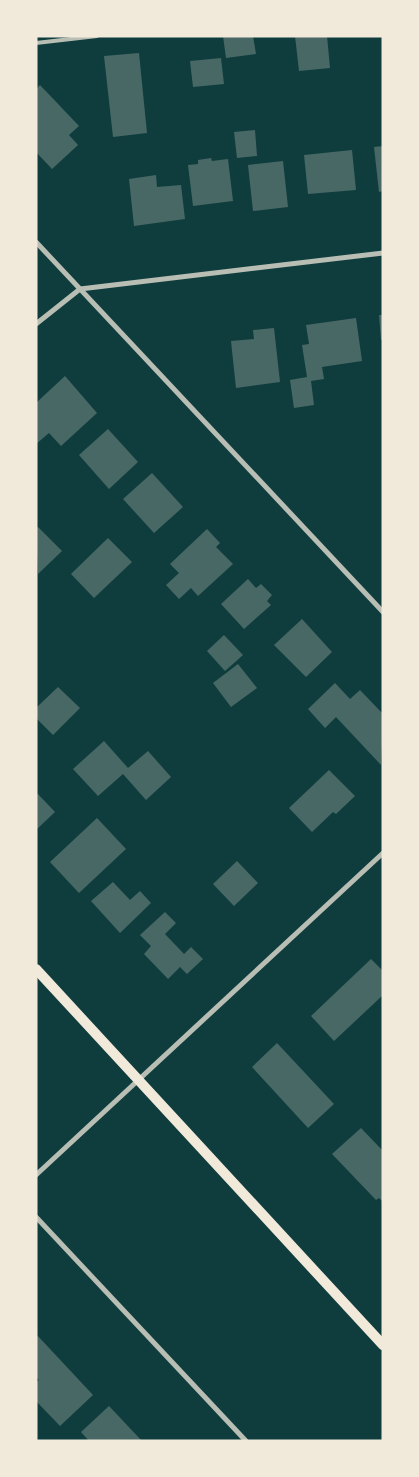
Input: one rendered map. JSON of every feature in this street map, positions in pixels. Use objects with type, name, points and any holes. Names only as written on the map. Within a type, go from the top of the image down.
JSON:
[{"type":"main road","points":[[36,969],[383,1345]]},
{"type":"street","points":[[36,242],[383,612]]},
{"type":"street","points":[[36,324],[80,290],[383,253]]},
{"type":"street","points":[[36,1174],[140,1080],[383,853]]},
{"type":"street","points":[[36,1217],[246,1441]]},
{"type":"lane","points":[[36,43],[97,36]]},
{"type":"building","points":[[223,36],[253,36],[256,54],[226,58]]},
{"type":"building","points":[[295,36],[327,36],[330,68],[299,71]]},
{"type":"building","points":[[139,53],[147,133],[113,137],[104,56]]},
{"type":"building","points":[[221,58],[224,84],[193,87],[190,61]]},
{"type":"building","points":[[40,85],[79,126],[69,135],[78,145],[52,169],[36,152],[36,89]]},
{"type":"building","points":[[255,130],[257,156],[237,158],[234,132]]},
{"type":"building","points":[[383,146],[383,191],[379,192],[374,147]]},
{"type":"building","points":[[352,150],[356,190],[308,194],[304,155]]},
{"type":"building","points":[[211,158],[212,161],[228,159],[233,201],[193,206],[188,165],[198,164],[198,160]]},
{"type":"building","points":[[283,161],[288,207],[253,211],[248,165]]},
{"type":"building","points":[[156,175],[157,187],[181,185],[185,219],[134,226],[129,179]]},
{"type":"building","points":[[379,315],[383,315],[383,340],[381,340]]},
{"type":"building","points":[[356,318],[362,361],[322,367],[324,379],[311,381],[314,405],[294,408],[290,380],[307,377],[302,345],[309,344],[306,325]]},
{"type":"building","points":[[274,328],[280,382],[236,388],[231,341],[254,339],[253,330]]},
{"type":"building","points":[[65,376],[97,413],[61,446],[49,433],[36,444],[36,403]]},
{"type":"building","points":[[108,429],[138,462],[109,489],[79,455]]},
{"type":"building","points":[[152,473],[183,507],[154,533],[123,499]]},
{"type":"building","points":[[38,527],[62,551],[38,574],[36,528]]},
{"type":"building","points":[[207,529],[220,543],[216,547],[233,564],[198,596],[191,588],[179,599],[166,585],[179,573],[170,564]]},
{"type":"building","points":[[108,538],[132,562],[94,598],[71,574]]},
{"type":"building","points":[[248,579],[256,588],[261,584],[272,595],[267,601],[271,605],[244,629],[221,604]]},
{"type":"building","points":[[302,619],[332,652],[306,677],[274,645]]},
{"type":"building","points":[[224,635],[243,655],[225,671],[207,651]]},
{"type":"building","points":[[238,664],[257,688],[231,707],[213,683]]},
{"type":"building","points":[[335,683],[350,699],[360,690],[383,714],[381,765],[336,717],[325,728],[308,709]]},
{"type":"building","points":[[58,687],[80,708],[53,735],[36,718],[36,708]]},
{"type":"building","points":[[104,741],[128,768],[148,751],[171,777],[146,800],[123,774],[98,796],[73,769]]},
{"type":"building","points":[[329,770],[355,796],[336,814],[333,812],[312,832],[289,808]]},
{"type":"building","points":[[36,792],[55,812],[36,830]]},
{"type":"building","points":[[97,818],[126,849],[79,893],[50,862]]},
{"type":"building","points":[[237,861],[258,883],[234,906],[213,884]]},
{"type":"building","points":[[113,882],[130,900],[140,891],[151,903],[120,933],[91,901]]},
{"type":"building","points":[[165,912],[176,923],[165,934],[184,954],[191,947],[203,959],[187,974],[180,967],[168,979],[144,954],[151,946],[140,935]]},
{"type":"building","points":[[371,959],[383,971],[383,995],[334,1041],[311,1016]]},
{"type":"building","points":[[277,1043],[334,1104],[308,1128],[252,1067]]},
{"type":"building","points":[[361,1128],[383,1151],[383,1202],[379,1198],[376,1200],[332,1154]]},
{"type":"building","points":[[36,1334],[93,1395],[60,1426],[36,1401],[36,1382],[39,1380],[36,1377]]},
{"type":"building","points":[[109,1406],[142,1441],[89,1441],[81,1432]]}]
